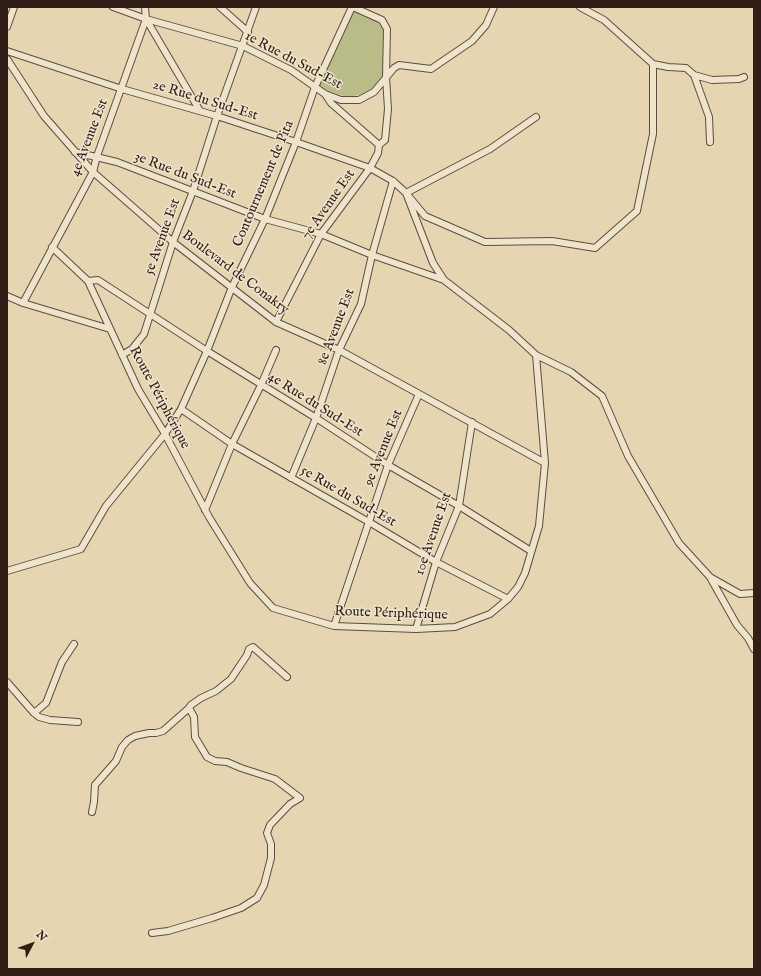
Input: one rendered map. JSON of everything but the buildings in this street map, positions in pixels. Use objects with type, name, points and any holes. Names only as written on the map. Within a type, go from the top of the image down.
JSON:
[{"type":"street","points":[[7,28],[14,7]]},
{"type":"street","name":"1e Rue du Sud-Est","points":[[113,7],[146,19],[243,46],[291,70],[325,94],[341,100],[359,100],[374,92],[394,68],[399,65],[431,69],[472,41],[486,25],[494,7]]},
{"type":"street","points":[[145,7],[146,19],[200,111]]},
{"type":"street","points":[[220,7],[248,32]]},
{"type":"street","name":"5e Avenue Est","points":[[122,355],[132,349],[144,334],[173,242],[193,191],[217,116],[256,7]]},
{"type":"street","name":"7e Avenue Est","points":[[276,322],[320,234],[370,168],[378,153],[379,145],[385,140],[388,109],[386,77],[387,29],[382,20],[352,7]]},
{"type":"street","name":"Contournement de Pita","points":[[7,571],[81,549],[106,506],[165,434],[180,409],[207,351],[232,287],[265,219],[296,142],[314,87],[352,7]]},
{"type":"street","points":[[580,7],[604,20],[653,64],[686,68],[694,75],[712,80],[740,79],[744,77]]},
{"type":"street","name":"4e Avenue Est","points":[[23,303],[93,172],[97,156],[146,19]]},
{"type":"street","name":"2e Rue du Sud-Est","points":[[7,51],[122,89],[217,116],[370,168],[393,181],[406,193],[425,216],[485,242],[552,240],[595,248],[637,211],[653,134],[653,64]]},
{"type":"street","name":"Boulevard de Conakry","points":[[7,59],[44,116],[93,172],[173,242],[276,322],[339,350],[545,463]]},
{"type":"street","points":[[694,75],[708,117],[710,142]]},
{"type":"street","points":[[325,94],[331,103],[379,145]]},
{"type":"street","points":[[536,116],[490,149],[406,193],[433,263],[444,280],[509,330],[536,355],[571,372],[602,396],[628,456],[679,543],[710,577],[737,625],[748,638],[754,649]]},
{"type":"street","name":"3e Rue du Sud-Est","points":[[75,152],[97,156],[117,162],[265,219],[320,234],[372,255],[444,280]]},
{"type":"street","name":"8e Avenue Est","points":[[291,478],[316,418],[339,350],[361,304],[372,255],[393,181]]},
{"type":"street","name":"Route Périphérique","points":[[52,247],[88,281],[138,389],[165,434],[205,510],[250,583],[273,608],[334,626],[416,629],[455,627],[490,614],[508,599],[518,588],[525,574],[539,526],[545,463],[536,355]]},
{"type":"street","name":"4e Rue du Sud-Est","points":[[88,281],[98,280],[150,312],[207,351],[316,418],[388,465],[459,506],[531,551]]},
{"type":"street","points":[[7,296],[23,303],[110,329]]},
{"type":"street","points":[[205,510],[232,444],[261,385],[276,350]]},
{"type":"street","name":"9e Avenue Est","points":[[334,626],[388,465],[419,394]]},
{"type":"street","name":"5e Rue du Sud-Est","points":[[180,409],[232,444],[436,562],[508,599]]},
{"type":"street","name":"10e Avenue Est","points":[[416,629],[436,562],[459,506],[472,422]]},
{"type":"street","points":[[710,577],[740,594],[754,593]]},
{"type":"street","points":[[34,713],[46,703],[62,662],[74,644]]},
{"type":"street","points":[[92,812],[95,784],[116,761],[122,747],[128,740],[135,736],[163,731],[191,705],[201,698],[216,691],[231,679],[247,655],[249,649],[253,647],[287,677]]},
{"type":"street","points":[[7,682],[39,717],[50,720],[78,722]]},
{"type":"street","points":[[152,933],[168,931],[212,918],[240,908],[257,898],[264,885],[271,858],[271,844],[267,833],[270,825],[290,804],[300,798],[274,779],[227,762],[215,761],[207,757],[195,737],[194,717],[189,708]]},
{"type":"green space","points":[[354,10],[378,20],[386,33],[384,71],[380,82],[364,94],[347,97],[320,88],[318,84],[350,15]]}]
